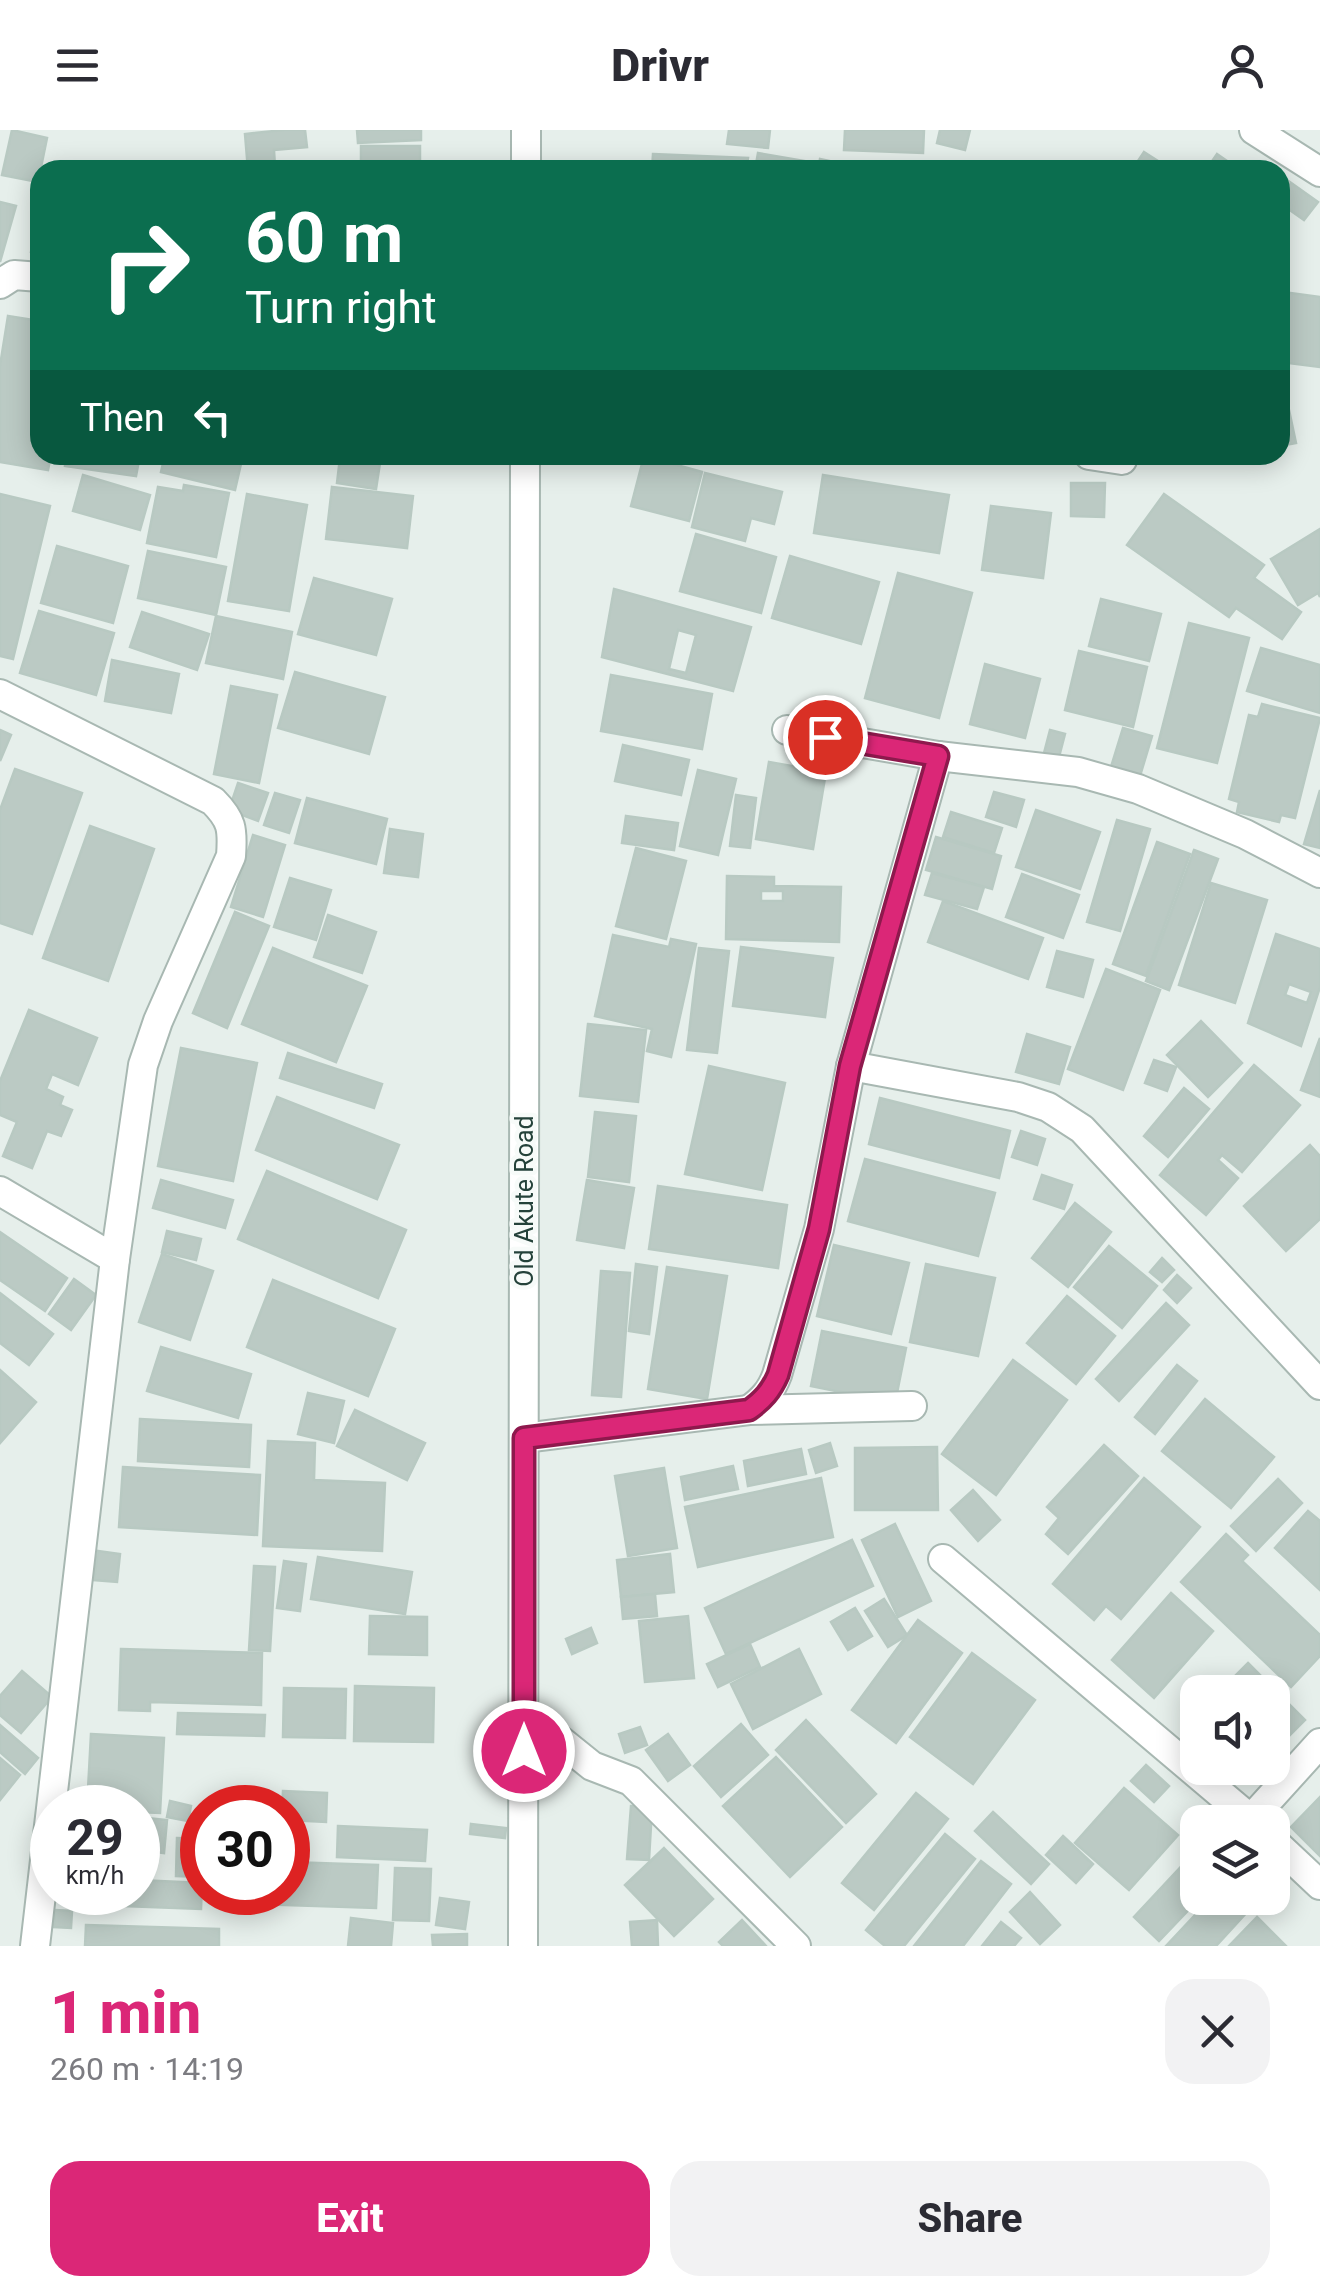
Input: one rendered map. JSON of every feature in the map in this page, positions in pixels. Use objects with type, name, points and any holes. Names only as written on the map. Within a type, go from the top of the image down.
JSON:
[{"type":"street","points":[[526,130],[526,160]]},
{"type":"street","points":[[1254,130],[1320,172]]},
{"type":"street","points":[[0,284],[14,275],[30,276]]},
{"type":"street","name":"Old Akute Road","points":[[523,1946],[525,465]]},
{"type":"street","points":[[0,694],[212,801],[228,817],[232,837],[231,856],[158,1020],[143,1066],[115,1260],[35,1946]]},
{"type":"street","points":[[787,730],[938,756],[1078,772],[1138,789],[1245,834],[1320,873]]},
{"type":"street","points":[[749,1410],[762,1401],[778,1375],[819,1229],[850,1066],[938,756]]},
{"type":"street","points":[[850,1066],[1018,1098],[1048,1107],[1082,1129],[1320,1385]]},
{"type":"street","points":[[0,1191],[115,1260]]},
{"type":"street","points":[[524,1438],[749,1410],[912,1406]]},
{"type":"street","points":[[942,1559],[1233,1805]]},
{"type":"street","points":[[525,1712],[592,1766],[631,1780],[796,1946]]},
{"type":"street","points":[[1266,1805],[1320,1743]]},
{"type":"street","points":[[1290,1857],[1320,1886]]},
{"type":"building","points":[[12,130],[47,138],[42,160],[30,160],[30,180],[2,175]]},
{"type":"building","points":[[305,130],[307,147],[274,150],[275,160],[247,160],[245,134]]},
{"type":"building","points":[[357,130],[421,130],[421,140],[358,143]]},
{"type":"building","points":[[729,130],[770,130],[768,148],[727,144]]},
{"type":"building","points":[[845,130],[924,130],[923,153],[844,150]]},
{"type":"building","points":[[940,130],[970,130],[965,150],[937,143]]},
{"type":"building","points":[[361,146],[420,146],[420,160],[361,160]]},
{"type":"building","points":[[1144,152],[1156,160],[1139,160]]},
{"type":"building","points":[[758,153],[799,160],[757,160]]},
{"type":"building","points":[[653,154],[748,158],[748,160],[653,160]]},
{"type":"building","points":[[1290,182],[1318,202],[1304,220],[1290,210]]},
{"type":"building","points":[[0,202],[16,206],[0,262]]},
{"type":"building","points":[[1290,293],[1320,297],[1320,367],[1290,363]]},
{"type":"building","points":[[8,316],[30,319],[30,465],[49,465],[48,470],[0,462],[0,366]]},
{"type":"building","points":[[1290,415],[1296,443],[1290,444]]},
{"type":"building","points":[[65,465],[138,465],[136,476]]},
{"type":"building","points":[[163,465],[241,465],[235,490],[161,472]]},
{"type":"building","points":[[339,465],[380,465],[376,489],[337,483]]},
{"type":"building","points":[[642,465],[677,465],[702,472],[689,521],[631,506]]},
{"type":"building","points":[[705,473],[782,492],[774,524],[751,518],[745,541],[692,527]]},
{"type":"building","points":[[83,475],[150,495],[140,530],[73,511]]},
{"type":"building","points":[[823,475],[949,495],[939,553],[814,533]]},
{"type":"building","points":[[1071,483],[1105,483],[1104,517],[1071,516]]},
{"type":"building","points":[[184,485],[229,493],[216,557],[147,543],[158,487],[183,491]]},
{"type":"building","points":[[332,487],[413,496],[407,548],[326,539]]},
{"type":"building","points":[[0,494],[50,506],[13,659],[0,656]]},
{"type":"building","points":[[247,494],[307,505],[289,611],[228,601]]},
{"type":"building","points":[[1164,494],[1264,565],[1254,578],[1301,612],[1282,639],[1236,608],[1229,617],[1127,545]]},
{"type":"building","points":[[991,506],[1051,513],[1043,578],[982,570]]},
{"type":"building","points":[[1320,529],[1320,597],[1318,593],[1298,605],[1271,559]]},
{"type":"building","points":[[696,534],[776,557],[761,613],[680,591]]},
{"type":"building","points":[[57,546],[128,566],[113,623],[41,603]]},
{"type":"building","points":[[148,551],[226,567],[216,615],[138,598]]},
{"type":"building","points":[[790,556],[879,582],[861,644],[772,618]]},
{"type":"building","points":[[898,573],[972,593],[939,718],[865,698]]},
{"type":"building","points":[[314,578],[392,599],[376,655],[298,634]]},
{"type":"building","points":[[614,589],[751,627],[733,691],[602,657]],"holes":[[[678,630],[696,635],[686,673],[669,669]]]},
{"type":"building","points":[[1101,599],[1161,614],[1149,661],[1089,646]]},
{"type":"building","points":[[39,611],[114,633],[96,695],[20,673]]},
{"type":"building","points":[[142,612],[209,634],[197,670],[130,647]]},
{"type":"building","points":[[216,616],[292,632],[283,679],[206,663]]},
{"type":"building","points":[[1189,623],[1249,638],[1217,763],[1157,748]]},
{"type":"building","points":[[1261,648],[1320,665],[1320,713],[1247,691]]},
{"type":"building","points":[[1079,651],[1147,667],[1133,727],[1065,710]]},
{"type":"building","points":[[112,660],[179,674],[171,713],[105,701]]},
{"type":"building","points":[[985,664],[1040,679],[1025,738],[970,724]]},
{"type":"building","points":[[295,672],[385,697],[369,754],[278,728]]},
{"type":"building","points":[[611,675],[712,694],[702,749],[601,731]]},
{"type":"building","points":[[231,686],[277,695],[259,783],[214,774]]},
{"type":"building","points":[[1262,704],[1320,718],[1295,818],[1281,815],[1279,822],[1237,812],[1239,802],[1229,799],[1249,715],[1258,717]]},
{"type":"building","points":[[1123,728],[1152,736],[1140,776],[1111,767]]},
{"type":"building","points":[[0,730],[11,735],[0,761]]},
{"type":"building","points":[[1050,730],[1065,734],[1059,757],[1044,753]]},
{"type":"building","points":[[623,745],[689,760],[681,795],[615,781]]},
{"type":"building","points":[[769,762],[826,772],[813,849],[756,839]]},
{"type":"building","points":[[15,769],[82,793],[32,934],[0,923],[0,810]]},
{"type":"building","points":[[698,770],[736,779],[718,855],[680,846]]},
{"type":"building","points":[[238,783],[268,793],[258,821],[229,810]]},
{"type":"building","points":[[1320,790],[1320,848],[1304,844]]},
{"type":"building","points":[[994,792],[1024,800],[1016,827],[986,817]]},
{"type":"building","points":[[275,793],[300,800],[289,833],[264,825]]},
{"type":"building","points":[[736,795],[756,798],[750,848],[730,846]]},
{"type":"building","points":[[307,798],[387,819],[376,864],[295,843]]},
{"type":"building","points":[[1036,810],[1100,832],[1080,889],[1016,867]]},
{"type":"building","points":[[951,812],[1002,828],[994,853],[943,837]]},
{"type":"building","points":[[626,816],[678,823],[674,850],[622,843]]},
{"type":"building","points":[[1117,820],[1150,829],[1120,931],[1087,922]]},
{"type":"building","points":[[90,826],[154,849],[108,981],[43,958]]},
{"type":"building","points":[[390,829],[423,834],[418,877],[384,873]]},
{"type":"building","points":[[253,835],[285,845],[263,917],[231,907]]},
{"type":"building","points":[[936,837],[1001,856],[992,889],[926,870]]},
{"type":"building","points":[[1157,842],[1190,854],[1146,976],[1113,964]]},
{"type":"building","points":[[636,848],[686,861],[666,939],[616,926]]},
{"type":"building","points":[[1194,850],[1218,859],[1169,990],[1146,981]]},
{"type":"building","points":[[932,873],[984,887],[977,909],[925,895]]},
{"type":"building","points":[[1022,874],[1079,895],[1063,938],[1006,917]]},
{"type":"building","points":[[727,876],[774,877],[774,886],[841,887],[839,942],[726,939]],"holes":[[[761,891],[783,891],[783,901],[761,901]]]},
{"type":"building","points":[[290,878],[331,890],[316,940],[274,927]]},
{"type":"building","points":[[1211,883],[1267,900],[1235,1003],[1179,985]]},
{"type":"building","points":[[943,901],[1043,938],[1028,979],[928,942]]},
{"type":"building","points":[[235,912],[269,926],[227,1028],[193,1013]]},
{"type":"building","points":[[328,915],[376,932],[362,973],[314,957]]},
{"type":"building","points":[[1276,934],[1320,949],[1320,987],[1301,1046],[1248,1023]],"holes":[[[1289,984],[1311,992],[1307,1003],[1285,995]]]},
{"type":"building","points":[[613,935],[669,947],[671,939],[696,944],[671,1057],[647,1051],[652,1029],[595,1016]]},
{"type":"building","points":[[741,947],[833,958],[825,1017],[733,1006]]},
{"type":"building","points":[[273,948],[367,986],[336,1062],[242,1024]]},
{"type":"building","points":[[699,948],[729,951],[717,1053],[687,1050]]},
{"type":"building","points":[[1057,951],[1093,960],[1083,997],[1047,987]]},
{"type":"building","points":[[1106,969],[1160,990],[1123,1090],[1068,1069]]},
{"type":"building","points":[[29,1010],[97,1038],[78,1085],[52,1074],[46,1089],[63,1097],[60,1105],[72,1110],[61,1136],[47,1131],[32,1168],[3,1156],[17,1122],[0,1115],[0,1081]]},
{"type":"building","points":[[1201,1021],[1242,1063],[1208,1097],[1167,1055]]},
{"type":"building","points":[[588,1024],[646,1030],[638,1102],[580,1096]]},
{"type":"building","points":[[1027,1034],[1070,1047],[1059,1084],[1016,1072]]},
{"type":"building","points":[[1320,1038],[1320,1097],[1301,1090]]},
{"type":"building","points":[[181,1048],[257,1063],[233,1181],[158,1166]]},
{"type":"building","points":[[288,1053],[382,1084],[374,1108],[280,1078]]},
{"type":"building","points":[[1154,1060],[1176,1067],[1167,1091],[1145,1083]]},
{"type":"building","points":[[1254,1065],[1300,1105],[1242,1172],[1222,1155],[1218,1160],[1238,1178],[1206,1215],[1160,1175]]},
{"type":"building","points":[[709,1066],[785,1083],[762,1190],[685,1174]]},
{"type":"building","points":[[1184,1088],[1209,1109],[1168,1157],[1144,1136]]},
{"type":"building","points":[[277,1097],[399,1145],[377,1199],[256,1150]]},
{"type":"building","points":[[880,1098],[1010,1131],[999,1178],[869,1144]]},
{"type":"building","points":[[595,1112],[636,1116],[629,1182],[588,1177]]},
{"type":"building","points":[[1021,1131],[1045,1139],[1037,1165],[1012,1157]]},
{"type":"building","points":[[1310,1145],[1320,1156],[1320,1219],[1286,1251],[1244,1206]]},
{"type":"building","points":[[865,1159],[995,1193],[978,1256],[848,1221]]},
{"type":"building","points":[[267,1171],[406,1230],[378,1298],[238,1239]]},
{"type":"building","points":[[1042,1175],[1072,1185],[1064,1209],[1034,1199]]},
{"type":"building","points":[[161,1180],[233,1200],[225,1228],[153,1208]]},
{"type":"building","points":[[587,1180],[634,1188],[624,1248],[577,1240]]},
{"type":"building","points":[[658,1186],[787,1205],[778,1268],[649,1249]]},
{"type":"building","points":[[1075,1203],[1111,1232],[1068,1287],[1032,1258]]},
{"type":"building","points":[[167,1231],[201,1239],[196,1260],[162,1252]]},
{"type":"building","points":[[0,1232],[67,1278],[45,1311],[0,1280]]},
{"type":"building","points":[[834,1245],[909,1263],[891,1334],[817,1316]]},
{"type":"building","points":[[1109,1246],[1157,1286],[1122,1328],[1074,1287]]},
{"type":"building","points":[[162,1254],[213,1271],[190,1340],[139,1322]]},
{"type":"building","points":[[1162,1258],[1174,1270],[1162,1282],[1150,1272]]},
{"type":"building","points":[[636,1264],[657,1267],[649,1334],[629,1331]]},
{"type":"building","points":[[926,1264],[995,1278],[978,1356],[910,1342]]},
{"type":"building","points":[[667,1267],[727,1276],[707,1399],[648,1389]]},
{"type":"building","points":[[601,1271],[630,1273],[621,1397],[592,1395]]},
{"type":"building","points":[[1177,1275],[1191,1288],[1177,1303],[1164,1290]]},
{"type":"building","points":[[74,1279],[96,1295],[71,1330],[49,1314]]},
{"type":"building","points":[[273,1280],[395,1329],[368,1396],[247,1347]]},
{"type":"building","points":[[0,1293],[53,1334],[29,1365],[0,1343]]},
{"type":"building","points":[[1067,1296],[1115,1336],[1076,1384],[1027,1343]]},
{"type":"building","points":[[1166,1303],[1189,1325],[1119,1401],[1096,1379]]},
{"type":"building","points":[[822,1331],[906,1348],[895,1403],[811,1386]]},
{"type":"building","points":[[161,1347],[251,1374],[238,1418],[147,1391]]},
{"type":"building","points":[[1013,1360],[1067,1400],[996,1495],[942,1454]]},
{"type":"building","points":[[1177,1365],[1197,1381],[1155,1434],[1135,1417]]},
{"type":"building","points":[[0,1370],[36,1402],[0,1443]]},
{"type":"building","points":[[308,1393],[344,1401],[334,1443],[298,1434]]},
{"type":"building","points":[[1205,1399],[1274,1457],[1231,1508],[1162,1451]]},
{"type":"building","points":[[355,1410],[425,1443],[407,1480],[337,1446]]},
{"type":"building","points":[[140,1419],[251,1425],[249,1467],[138,1461]]},
{"type":"building","points":[[268,1441],[315,1443],[314,1480],[385,1483],[382,1551],[263,1546]]},
{"type":"building","points":[[830,1443],[837,1466],[816,1473],[809,1450]]},
{"type":"building","points":[[1104,1445],[1138,1476],[1068,1554],[1046,1534],[1059,1518],[1047,1507]]},
{"type":"building","points":[[937,1447],[938,1510],[855,1510],[855,1448]]},
{"type":"building","points":[[801,1449],[806,1474],[748,1486],[744,1461]]},
{"type":"building","points":[[733,1466],[738,1489],[685,1500],[681,1477]]},
{"type":"building","points":[[123,1467],[260,1475],[257,1535],[119,1527]]},
{"type":"building","points":[[664,1468],[677,1548],[628,1556],[615,1476]]},
{"type":"building","points":[[821,1478],[833,1537],[698,1567],[685,1507]]},
{"type":"building","points":[[1144,1478],[1200,1527],[1121,1619],[1106,1606],[1094,1620],[1053,1584]]},
{"type":"building","points":[[1278,1479],[1302,1503],[1256,1551],[1231,1526]]},
{"type":"building","points":[[973,1490],[1000,1520],[978,1541],[951,1510]]},
{"type":"building","points":[[1308,1511],[1320,1521],[1320,1590],[1275,1548]]},
{"type":"building","points":[[895,1524],[931,1601],[898,1617],[862,1540]]},
{"type":"building","points":[[1226,1534],[1248,1555],[1242,1561],[1320,1635],[1320,1656],[1291,1687],[1290,1675],[1278,1675],[1181,1582]]},
{"type":"building","points":[[852,1540],[873,1586],[726,1654],[705,1608]]},
{"type":"building","points":[[98,1551],[120,1554],[117,1582],[94,1580]]},
{"type":"building","points":[[670,1554],[674,1592],[621,1597],[617,1560]]},
{"type":"building","points":[[318,1557],[412,1572],[405,1614],[311,1599]]},
{"type":"building","points":[[284,1561],[306,1564],[300,1611],[277,1608]]},
{"type":"building","points":[[254,1566],[275,1567],[270,1651],[249,1650]]},
{"type":"building","points":[[1171,1593],[1213,1631],[1154,1698],[1112,1660]]},
{"type":"building","points":[[655,1594],[657,1616],[623,1619],[621,1597]]},
{"type":"building","points":[[884,1599],[907,1635],[888,1647],[865,1611]]},
{"type":"building","points":[[855,1608],[872,1636],[848,1650],[831,1622]]},
{"type":"building","points":[[370,1616],[427,1617],[427,1655],[369,1654]]},
{"type":"building","points":[[688,1616],[694,1678],[645,1682],[639,1621]]},
{"type":"building","points":[[918,1620],[962,1653],[896,1743],[852,1710]]},
{"type":"building","points":[[591,1628],[597,1643],[572,1654],[566,1639]]},
{"type":"building","points":[[750,1644],[760,1667],[718,1687],[707,1664]]},
{"type":"building","points":[[121,1649],[262,1653],[261,1705],[150,1702],[150,1711],[119,1710]]},
{"type":"building","points":[[799,1649],[821,1694],[753,1729],[731,1684]]},
{"type":"building","points":[[972,1653],[1035,1700],[973,1784],[910,1737]]},
{"type":"building","points":[[1248,1663],[1260,1675],[1236,1675]]},
{"type":"building","points":[[22,1671],[52,1697],[21,1733],[0,1715],[0,1696]]},
{"type":"building","points":[[355,1686],[434,1688],[433,1742],[354,1741]]},
{"type":"building","points":[[284,1688],[346,1689],[345,1738],[283,1737]]},
{"type":"building","points":[[1290,1705],[1305,1720],[1290,1735]]},
{"type":"building","points":[[178,1713],[265,1715],[264,1736],[177,1734]]},
{"type":"building","points":[[806,1720],[876,1794],[846,1823],[776,1750]]},
{"type":"building","points":[[741,1724],[768,1755],[721,1797],[694,1766]]},
{"type":"building","points":[[0,1725],[38,1758],[25,1774],[0,1752]]},
{"type":"building","points":[[640,1727],[647,1745],[625,1753],[619,1734]]},
{"type":"building","points":[[91,1734],[164,1738],[160,1813],[160,1785],[88,1785]]},
{"type":"building","points":[[668,1734],[690,1765],[668,1781],[646,1750]]},
{"type":"building","points":[[776,1757],[842,1827],[790,1877],[723,1806]]},
{"type":"building","points":[[0,1758],[20,1775],[0,1800]]},
{"type":"building","points":[[1146,1765],[1169,1786],[1154,1802],[1131,1781]]},
{"type":"building","points":[[1124,1788],[1178,1835],[1129,1890],[1075,1843]]},
{"type":"building","points":[[310,1792],[327,1793],[326,1822],[310,1821]]},
{"type":"building","points":[[916,1793],[948,1819],[874,1910],[842,1883]]},
{"type":"building","points":[[1320,1797],[1320,1856],[1291,1827]]},
{"type":"building","points":[[170,1801],[180,1803],[180,1819],[167,1817]]},
{"type":"building","points":[[631,1806],[652,1808],[649,1860],[627,1859]]},
{"type":"building","points":[[993,1812],[1049,1864],[1031,1884],[975,1831]]},
{"type":"building","points":[[160,1819],[167,1820],[164,1853],[160,1853]]},
{"type":"building","points":[[471,1824],[506,1828],[505,1838],[470,1834]]},
{"type":"building","points":[[338,1826],[427,1830],[425,1861],[337,1857]]},
{"type":"building","points":[[945,1834],[975,1859],[904,1946],[885,1946],[866,1930]]},
{"type":"building","points":[[1063,1836],[1093,1864],[1076,1883],[1046,1855]]},
{"type":"building","points":[[177,1838],[180,1838],[180,1876],[176,1876]]},
{"type":"building","points":[[664,1848],[713,1899],[674,1936],[625,1885]]},
{"type":"building","points":[[981,1861],[1011,1884],[963,1946],[914,1946]]},
{"type":"building","points":[[310,1863],[378,1865],[376,1908],[310,1906]]},
{"type":"building","points":[[395,1868],[431,1869],[429,1921],[393,1920]]},
{"type":"building","points":[[1180,1868],[1180,1915],[1184,1915],[1159,1941],[1134,1917]]},
{"type":"building","points":[[160,1881],[180,1882],[180,1908],[160,1907]]},
{"type":"building","points":[[1030,1892],[1060,1925],[1040,1944],[1010,1912]]},
{"type":"building","points":[[440,1898],[469,1902],[465,1929],[436,1925]]},
{"type":"building","points":[[55,1915],[72,1915],[71,1928],[54,1927]]},
{"type":"building","points":[[1195,1915],[1244,1915],[1216,1946],[1166,1946]]},
{"type":"building","points":[[1257,1917],[1286,1946],[1229,1946]]},
{"type":"building","points":[[351,1918],[393,1923],[391,1946],[348,1946]]},
{"type":"building","points":[[657,1920],[658,1946],[632,1946],[630,1922]]},
{"type":"building","points":[[742,1920],[766,1946],[723,1946],[719,1942]]},
{"type":"building","points":[[1001,1922],[1021,1938],[1014,1946],[982,1946]]},
{"type":"building","points":[[86,1925],[219,1929],[219,1946],[85,1946]]},
{"type":"building","points":[[467,1934],[467,1946],[433,1946],[432,1935]]},
{"type":"route","points":[[524,1751],[524,1438],[749,1410],[762,1401],[778,1375],[819,1229],[850,1066],[938,756],[825,737]]}]
